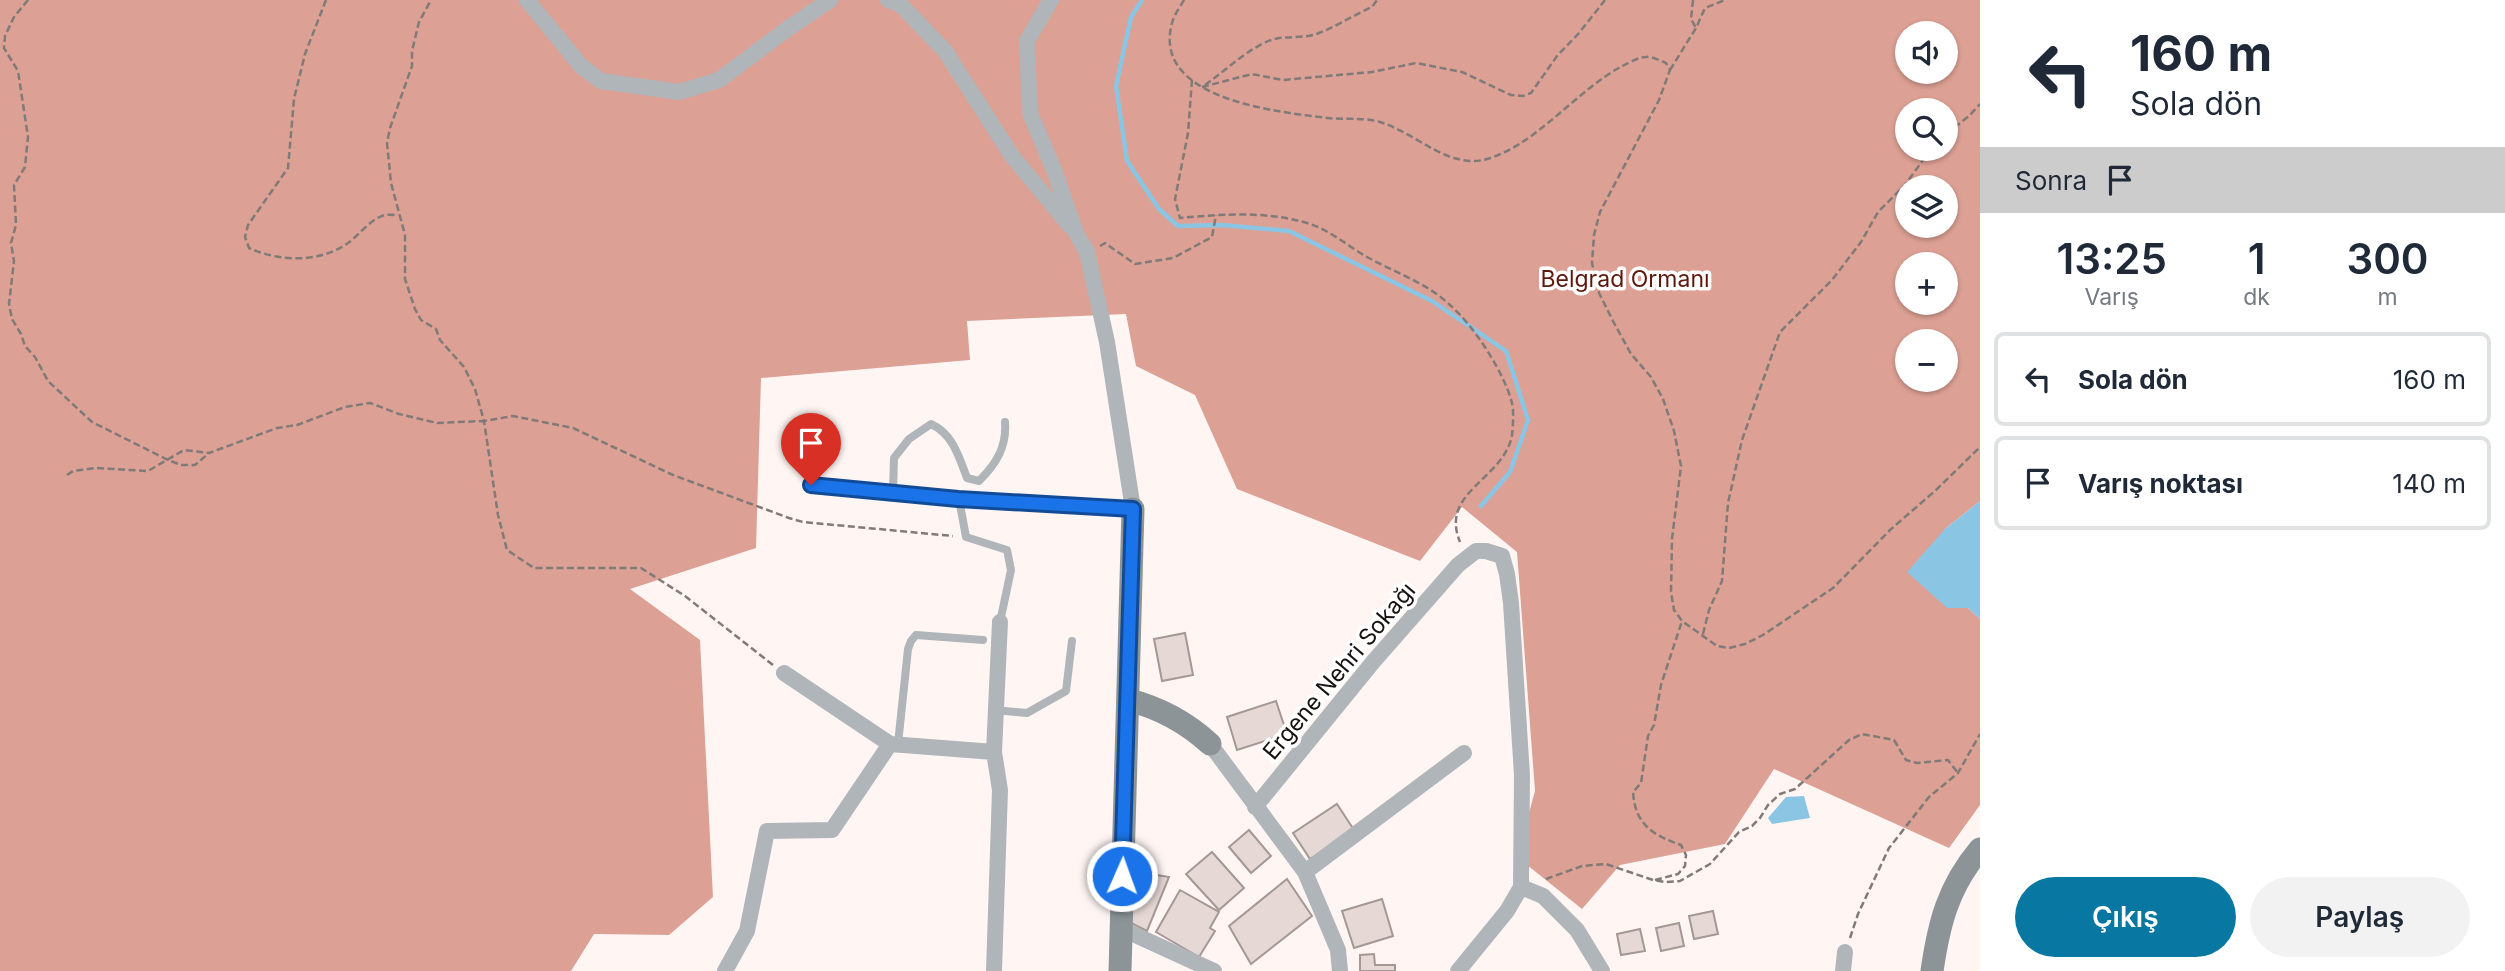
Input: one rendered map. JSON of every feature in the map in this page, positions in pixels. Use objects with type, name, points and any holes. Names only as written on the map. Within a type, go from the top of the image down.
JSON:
[{"type":"street","points":[[527,0],[581,66],[601,81],[679,92],[719,80],[830,0]]},
{"type":"street","points":[[888,0],[900,4],[945,51],[1012,156],[1076,233],[1087,252],[1107,342],[1133,509],[1119,971]]},
{"type":"street","points":[[1051,0],[1027,41],[1030,113],[1076,233]]},
{"type":"street","points":[[811,485],[958,499],[1133,509]]},
{"type":"street","points":[[1458,971],[1507,911],[1521,887],[1522,775],[1507,574],[1502,556],[1486,551],[1476,551],[1462,561]]},
{"type":"street","name":"Ergene Nehri Sokağı","points":[[1255,807],[1373,662],[1462,561]]},
{"type":"street","points":[[994,971],[1000,790],[994,752],[1000,622]]},
{"type":"street","points":[[784,673],[894,744],[994,752]]},
{"type":"street","points":[[1129,700],[1148,705],[1190,725],[1210,744],[1305,872],[1338,950],[1340,971]]},
{"type":"street","points":[[725,971],[747,931],[767,831],[832,830],[894,744]]},
{"type":"street","points":[[1305,872],[1464,753]]},
{"type":"street","points":[[1932,971],[1945,903],[1969,861],[1980,849]]},
{"type":"street","points":[[1521,887],[1542,897],[1577,930],[1602,971]]},
{"type":"street","points":[[1120,928],[1214,971]]},
{"type":"street","points":[[1843,971],[1845,951]]},
{"type":"lane","points":[[981,500],[979,481],[993,466],[1006,439],[1005,422]]},
{"type":"lane","points":[[894,493],[894,458],[909,439],[931,424],[944,430],[959,455],[967,478],[979,481]]},
{"type":"lane","points":[[958,499],[966,537],[1007,550],[1011,570],[1000,622]]},
{"type":"lane","points":[[894,744],[911,640],[916,635],[983,640]]},
{"type":"lane","points":[[995,710],[1027,713],[1066,691],[1072,641]]},
{"type":"path","points":[[28,0],[14,17],[5,36],[4,48],[18,71],[26,113],[27,156],[14,185],[16,225],[11,243],[14,261],[9,304],[12,319],[25,346],[36,356],[48,381],[92,422],[168,460],[181,465],[195,465],[209,453],[277,428],[297,425],[345,407],[369,402],[399,414],[436,423],[484,421],[513,416],[573,428],[673,475],[803,522],[966,537]]},
{"type":"path","points":[[326,0],[304,54],[294,99],[288,168],[248,225],[245,237],[249,248],[262,254],[282,258],[326,256],[348,243],[380,216],[398,215]]},
{"type":"path","points":[[431,0],[419,22],[412,51],[412,66],[390,128],[387,143],[391,183],[405,235],[405,279],[415,309],[421,320],[436,330],[440,340],[464,367],[475,389],[484,421],[498,515],[507,550],[534,568],[641,568],[685,596],[784,673]]},
{"type":"path","points":[[1184,0],[1172,23],[1170,44],[1173,56],[1182,71],[1202,87],[1238,103],[1330,118],[1364,118],[1381,122],[1466,162],[1487,159],[1515,148],[1601,77],[1631,61],[1647,56],[1666,63],[1670,71]]},
{"type":"path","points":[[1202,87],[1237,59],[1265,42],[1318,34],[1372,7],[1377,0]]},
{"type":"path","points":[[1202,87],[1252,74],[1283,80],[1372,72],[1416,63],[1462,72],[1511,95],[1523,96],[1531,93],[1605,0]]},
{"type":"path","points":[[1693,0],[1691,19],[1696,28]]},
{"type":"path","points":[[1725,0],[1705,8],[1670,71],[1659,100],[1600,212],[1594,235],[1592,263],[1599,293],[1631,354],[1651,377],[1663,399],[1674,431],[1681,466],[1672,539],[1671,592],[1674,610],[1682,621],[1717,646],[1729,648],[1745,644],[1819,600],[1980,447]]},
{"type":"path","points":[[1192,80],[1188,133],[1175,199],[1180,218],[1216,215],[1272,216],[1309,223],[1427,288],[1450,305],[1473,332],[1496,366],[1513,406],[1512,436],[1499,464],[1456,508],[1462,561]]},
{"type":"path","points":[[1958,125],[1980,103]]},
{"type":"path","points":[[1703,634],[1709,610],[1722,581],[1728,503],[1742,440],[1780,332],[1832,280],[1861,242],[1878,212],[1905,185],[1922,161]]},
{"type":"path","points":[[1087,252],[1105,243],[1135,264],[1173,258],[1212,237],[1216,215]]},
{"type":"path","points":[[67,475],[73,471],[96,468],[148,471],[184,450],[209,453]]},
{"type":"path","points":[[1653,880],[1678,874],[1685,866],[1686,855],[1681,845],[1662,838],[1640,820],[1633,792],[1641,782],[1648,736],[1654,725],[1661,685],[1682,621]]},
{"type":"path","points":[[1521,887],[1582,866],[1606,863],[1653,880],[1680,881],[1710,864],[1739,832],[1752,826],[1780,794],[1795,789],[1849,740],[1862,734],[1894,740],[1906,760],[1917,763],[1948,760],[1953,763],[1958,773]]},
{"type":"path","points":[[1845,951],[1858,914],[1889,848],[1929,797],[1958,773],[1980,734]]},
{"type":"green space","name":"Belgrad Ormanı","points":[[0,0],[1980,0],[1980,501],[1945,529],[1968,608],[1980,619],[1980,805],[1949,848],[1774,769],[1725,844],[1620,865],[1582,909],[1517,857],[1535,791],[1517,552],[1462,507],[1420,561],[1237,489],[1195,395],[1136,366],[1126,314],[967,321],[970,360],[761,378],[756,548],[630,589],[700,640],[713,897],[669,935],[594,934],[571,971],[0,971]]},
{"type":"water","points":[[1980,501],[1980,619],[1968,608],[1947,608],[1907,572],[1945,529]]},
{"type":"water","points":[[1804,796],[1810,818],[1772,824],[1768,818],[1786,797]]},
{"type":"building","points":[[1185,633],[1193,675],[1162,681],[1154,639]]},
{"type":"building","points":[[1276,701],[1287,734],[1237,750],[1227,717]]},
{"type":"building","points":[[1337,804],[1354,830],[1310,859],[1293,833]]},
{"type":"building","points":[[1249,830],[1271,856],[1251,873],[1229,847]]},
{"type":"building","points":[[1212,852],[1244,888],[1219,910],[1186,874]]},
{"type":"building","points":[[1133,871],[1169,877],[1147,931],[1127,921]]},
{"type":"building","points":[[1287,879],[1312,916],[1251,964],[1229,926]]},
{"type":"building","points":[[1180,890],[1219,912],[1210,928],[1215,931],[1199,957],[1156,932]]},
{"type":"building","points":[[1382,899],[1393,936],[1354,948],[1342,911]]},
{"type":"building","points":[[1713,911],[1718,934],[1694,939],[1689,916]]},
{"type":"building","points":[[1679,923],[1684,946],[1661,951],[1656,928]]},
{"type":"building","points":[[1640,929],[1645,951],[1621,955],[1617,934]]},
{"type":"building","points":[[1374,954],[1375,965],[1395,965],[1395,971],[1360,971],[1360,955]]},
{"type":"waterway","points":[[1142,0],[1131,17],[1116,86],[1127,161],[1159,209],[1178,226],[1222,225],[1289,231],[1432,301],[1506,351],[1528,420],[1510,472],[1481,506]]},
{"type":"route","points":[[811,485],[958,499],[1133,509],[1122,876]]}]
